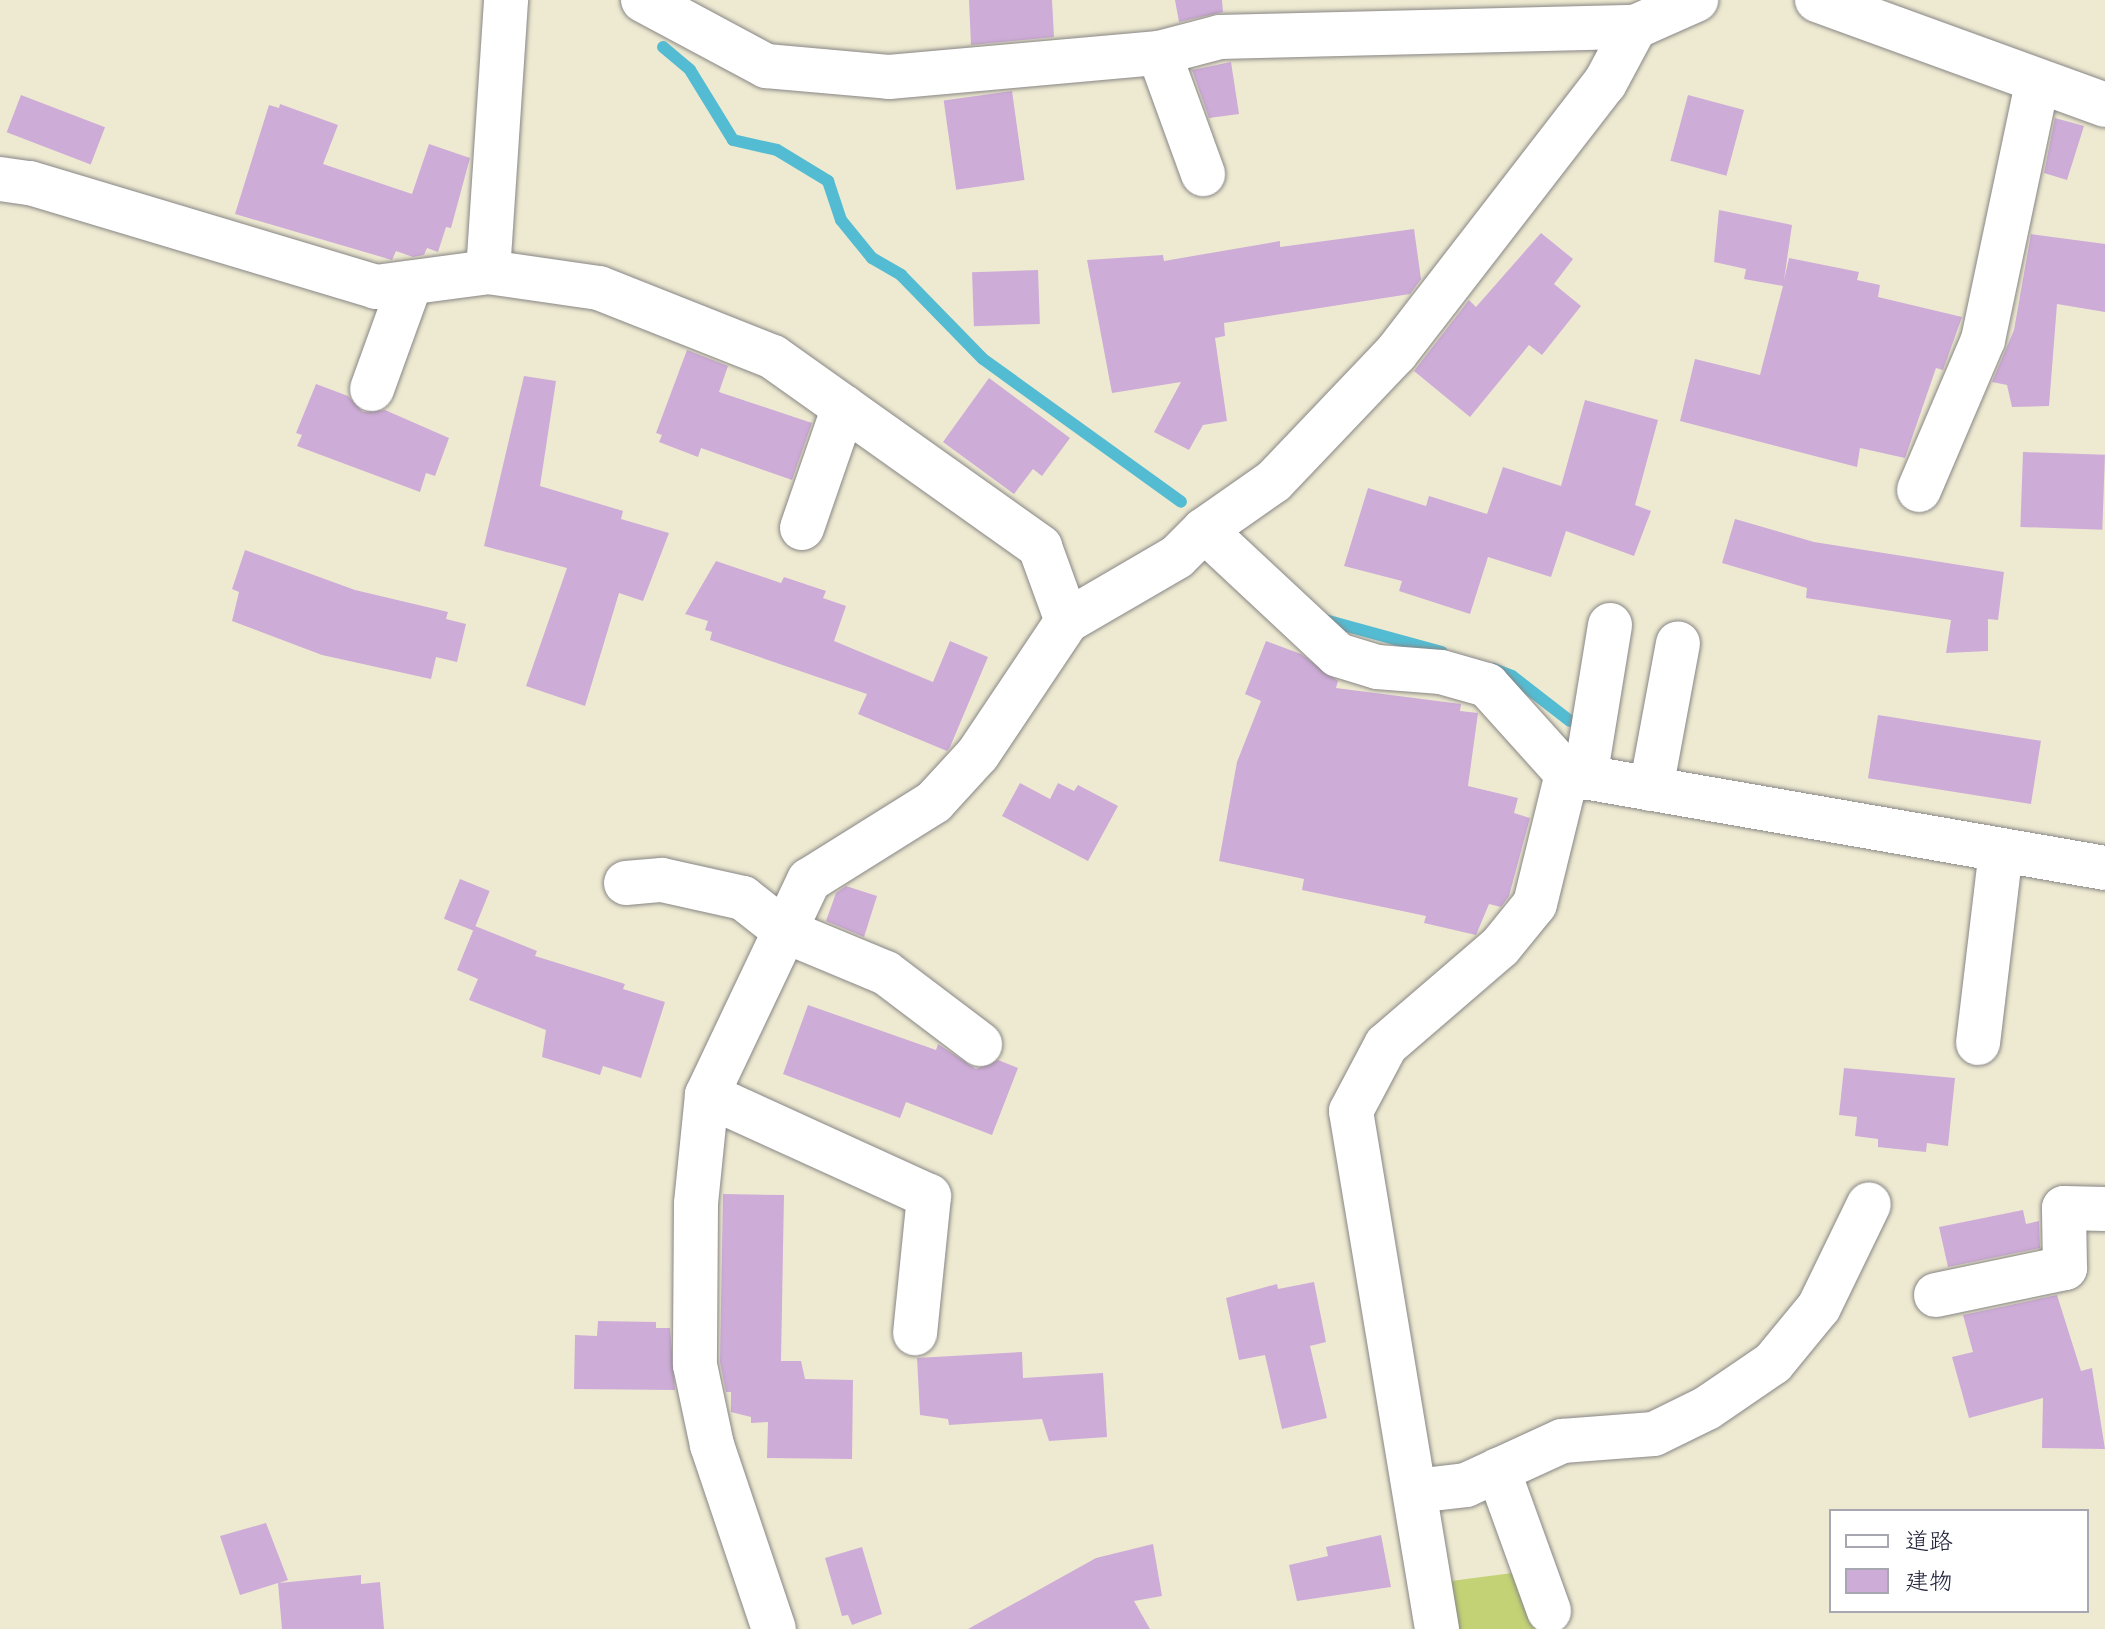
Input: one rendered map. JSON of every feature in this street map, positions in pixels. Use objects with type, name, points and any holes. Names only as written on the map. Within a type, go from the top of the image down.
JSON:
[{"type":"street","points":[[488,272],[506,0]]},
{"type":"street","points":[[645,1],[766,66],[889,77],[1159,53],[1219,19],[1635,27],[1696,0]]},
{"type":"street","points":[[1817,0],[2037,84],[2105,105]]},
{"type":"street","points":[[774,1629],[712,1445],[695,1365],[696,1204],[707,1095],[809,880],[934,802],[978,754],[1067,621],[1177,557],[1204,530],[1274,481],[1396,353],[1605,83],[1635,27]]},
{"type":"street","points":[[1159,53],[1203,174]]},
{"type":"street","points":[[1919,490],[1983,340],[2037,84]]},
{"type":"street","points":[[0,179],[30,183],[376,287],[488,272],[599,288],[773,357],[1040,547],[1067,621]]},
{"type":"street","points":[[372,389],[410,284]]},
{"type":"street","points":[[802,528],[844,407]]},
{"type":"street","points":[[1204,530],[1338,655],[1377,667],[1441,672],[1487,685],[1576,776],[2105,868]]},
{"type":"street","points":[[1437,1629],[1351,1111],[1386,1045],[1500,947],[1535,904],[1576,776],[1610,625]]},
{"type":"street","points":[[1651,789],[1678,643]]},
{"type":"street","points":[[1978,1043],[2001,850]]},
{"type":"street","points":[[626,883],[662,880],[743,898],[785,931],[886,973],[980,1044]]},
{"type":"street","points":[[707,1095],[929,1196],[915,1333]]},
{"type":"street","points":[[1415,1491],[1466,1485],[1562,1441],[1654,1434],[1707,1408],[1773,1363],[1819,1307],[1869,1204]]},
{"type":"street","points":[[1936,1295],[2065,1268],[2064,1208],[2105,1209]]},
{"type":"street","points":[[1498,1470],[1549,1611]]},
{"type":"green space","points":[[1520,1572],[1537,1629],[1459,1629],[1451,1581]]},
{"type":"building","points":[[969,0],[1052,0],[1054,37],[971,45]]},
{"type":"building","points":[[1175,0],[1222,0],[1223,12],[1179,22]]},
{"type":"building","points":[[1231,62],[1239,114],[1209,118],[1192,70]]},
{"type":"building","points":[[1012,91],[1025,180],[956,190],[944,101]]},
{"type":"building","points":[[21,95],[105,127],[91,165],[7,132]]},
{"type":"building","points":[[1688,95],[1744,110],[1726,176],[1670,161]]},
{"type":"building","points":[[280,104],[338,125],[323,164],[412,194],[429,144],[470,158],[451,228],[446,227],[438,252],[427,248],[424,255],[413,257],[396,251],[392,260],[235,214],[269,105],[279,108]]},
{"type":"building","points":[[2055,118],[2084,126],[2067,180],[2044,173]]},
{"type":"building","points":[[1719,210],[1792,225],[1784,280],[1789,258],[1859,272],[1857,280],[1880,285],[1878,297],[1962,317],[1943,370],[1936,368],[1905,458],[1860,448],[1857,467],[1680,421],[1695,359],[1760,375],[1783,286],[1744,279],[1746,269],[1714,262]]},
{"type":"building","points":[[1414,229],[1421,279],[1410,294],[1224,323],[1225,336],[1215,338],[1227,421],[1203,425],[1189,450],[1154,432],[1181,382],[1112,393],[1087,260],[1163,255],[1164,261],[1280,241],[1280,247]]},
{"type":"building","points":[[1541,233],[1573,259],[1554,284],[1581,306],[1542,355],[1529,345],[1470,417],[1414,371],[1469,300],[1476,307]]},
{"type":"building","points":[[2031,234],[2105,244],[2105,312],[2057,304],[2049,406],[2012,407],[2007,385],[1992,382],[2014,330]]},
{"type":"building","points":[[1038,270],[1040,324],[974,326],[972,272]]},
{"type":"building","points":[[687,350],[728,366],[719,392],[812,423],[792,480],[701,448],[698,457],[659,442],[662,435],[656,433]]},
{"type":"building","points":[[524,376],[556,381],[540,486],[623,511],[621,519],[669,533],[643,601],[619,593],[585,706],[526,686],[567,568],[484,546]]},
{"type":"building","points":[[989,378],[1070,438],[1042,476],[1033,469],[1014,494],[943,442]]},
{"type":"building","points":[[316,384],[348,396],[363,412],[385,410],[449,438],[435,476],[426,473],[420,492],[297,446],[302,435],[296,433]]},
{"type":"building","points":[[1585,400],[1658,420],[1635,505],[1651,511],[1634,556],[1566,531],[1551,577],[1488,557],[1470,614],[1399,591],[1402,581],[1344,566],[1368,488],[1426,506],[1429,496],[1487,514],[1503,467],[1561,486]]},
{"type":"building","points":[[2023,452],[2105,455],[2102,530],[2020,527]]},
{"type":"building","points":[[1735,519],[1814,542],[2004,572],[1998,620],[1988,619],[1988,651],[1946,653],[1951,620],[1806,598],[1807,588],[1722,563]]},
{"type":"building","points":[[245,550],[355,590],[448,612],[446,619],[466,624],[457,662],[436,657],[431,679],[322,655],[232,621],[239,592],[232,589]]},
{"type":"building","points":[[716,561],[781,583],[784,577],[826,591],[823,598],[846,606],[834,641],[933,682],[950,641],[988,657],[947,751],[858,714],[867,694],[710,640],[712,632],[705,630],[708,621],[685,614]]},
{"type":"building","points":[[1266,641],[1301,654],[1338,681],[1336,688],[1461,704],[1460,711],[1478,713],[1468,786],[1518,798],[1514,813],[1530,818],[1509,896],[1501,907],[1489,904],[1476,935],[1424,923],[1426,916],[1302,890],[1304,879],[1219,861],[1237,762],[1261,701],[1245,694]]},
{"type":"building","points":[[1878,715],[2041,741],[2031,804],[1868,778]]},
{"type":"building","points":[[1020,783],[1050,799],[1058,783],[1074,791],[1078,785],[1118,806],[1088,861],[1002,816]]},
{"type":"building","points":[[460,879],[490,891],[474,931],[444,919]]},
{"type":"building","points":[[846,886],[877,896],[864,937],[826,921],[836,893]]},
{"type":"building","points":[[475,926],[537,951],[535,956],[625,984],[623,989],[665,1002],[641,1078],[603,1066],[600,1075],[542,1057],[546,1030],[469,1000],[478,979],[457,970]]},
{"type":"building","points":[[808,1005],[936,1050],[938,1044],[976,1069],[998,1060],[1018,1068],[992,1135],[906,1102],[900,1118],[783,1074]]},
{"type":"building","points":[[1844,1068],[1955,1078],[1948,1146],[1927,1143],[1926,1152],[1878,1147],[1878,1139],[1855,1136],[1857,1117],[1839,1115]]},
{"type":"building","points":[[723,1194],[784,1195],[781,1361],[801,1361],[805,1379],[853,1380],[852,1459],[767,1458],[768,1422],[751,1423],[751,1417],[731,1412],[731,1392],[726,1392],[720,1362]]},
{"type":"building","points":[[2023,1210],[2026,1224],[2039,1221],[2040,1248],[1948,1267],[1939,1227]]},
{"type":"building","points":[[1314,1282],[1326,1342],[1310,1346],[1327,1418],[1282,1429],[1265,1355],[1239,1360],[1226,1298],[1277,1284],[1278,1289]]},
{"type":"building","points":[[2057,1295],[2081,1371],[2092,1368],[2105,1449],[2042,1448],[2043,1398],[1969,1418],[1952,1357],[1973,1352],[1963,1315]]},
{"type":"building","points":[[598,1321],[656,1322],[656,1328],[670,1328],[675,1390],[574,1389],[575,1335],[597,1336]]},
{"type":"building","points":[[1022,1352],[1023,1378],[1103,1373],[1107,1437],[1049,1441],[1042,1419],[949,1425],[948,1419],[920,1415],[917,1358]]},
{"type":"building","points":[[266,1523],[288,1580],[279,1583],[361,1575],[361,1584],[380,1582],[384,1629],[282,1629],[278,1583],[240,1595],[220,1536]]},
{"type":"building","points":[[1381,1535],[1391,1587],[1297,1601],[1289,1565],[1328,1556],[1326,1547]]},
{"type":"building","points":[[1153,1544],[1162,1596],[1134,1601],[1150,1629],[968,1629],[1096,1558]]},
{"type":"building","points":[[862,1547],[882,1614],[852,1625],[848,1615],[842,1616],[825,1558]]},
{"type":"waterway","points":[[663,47],[690,70],[733,140],[777,150],[828,181],[841,220],[872,258],[901,275],[983,359],[1181,502]]},
{"type":"waterway","points":[[1325,620],[1442,652]]},
{"type":"waterway","points":[[1494,669],[1512,676],[1570,721]]}]
